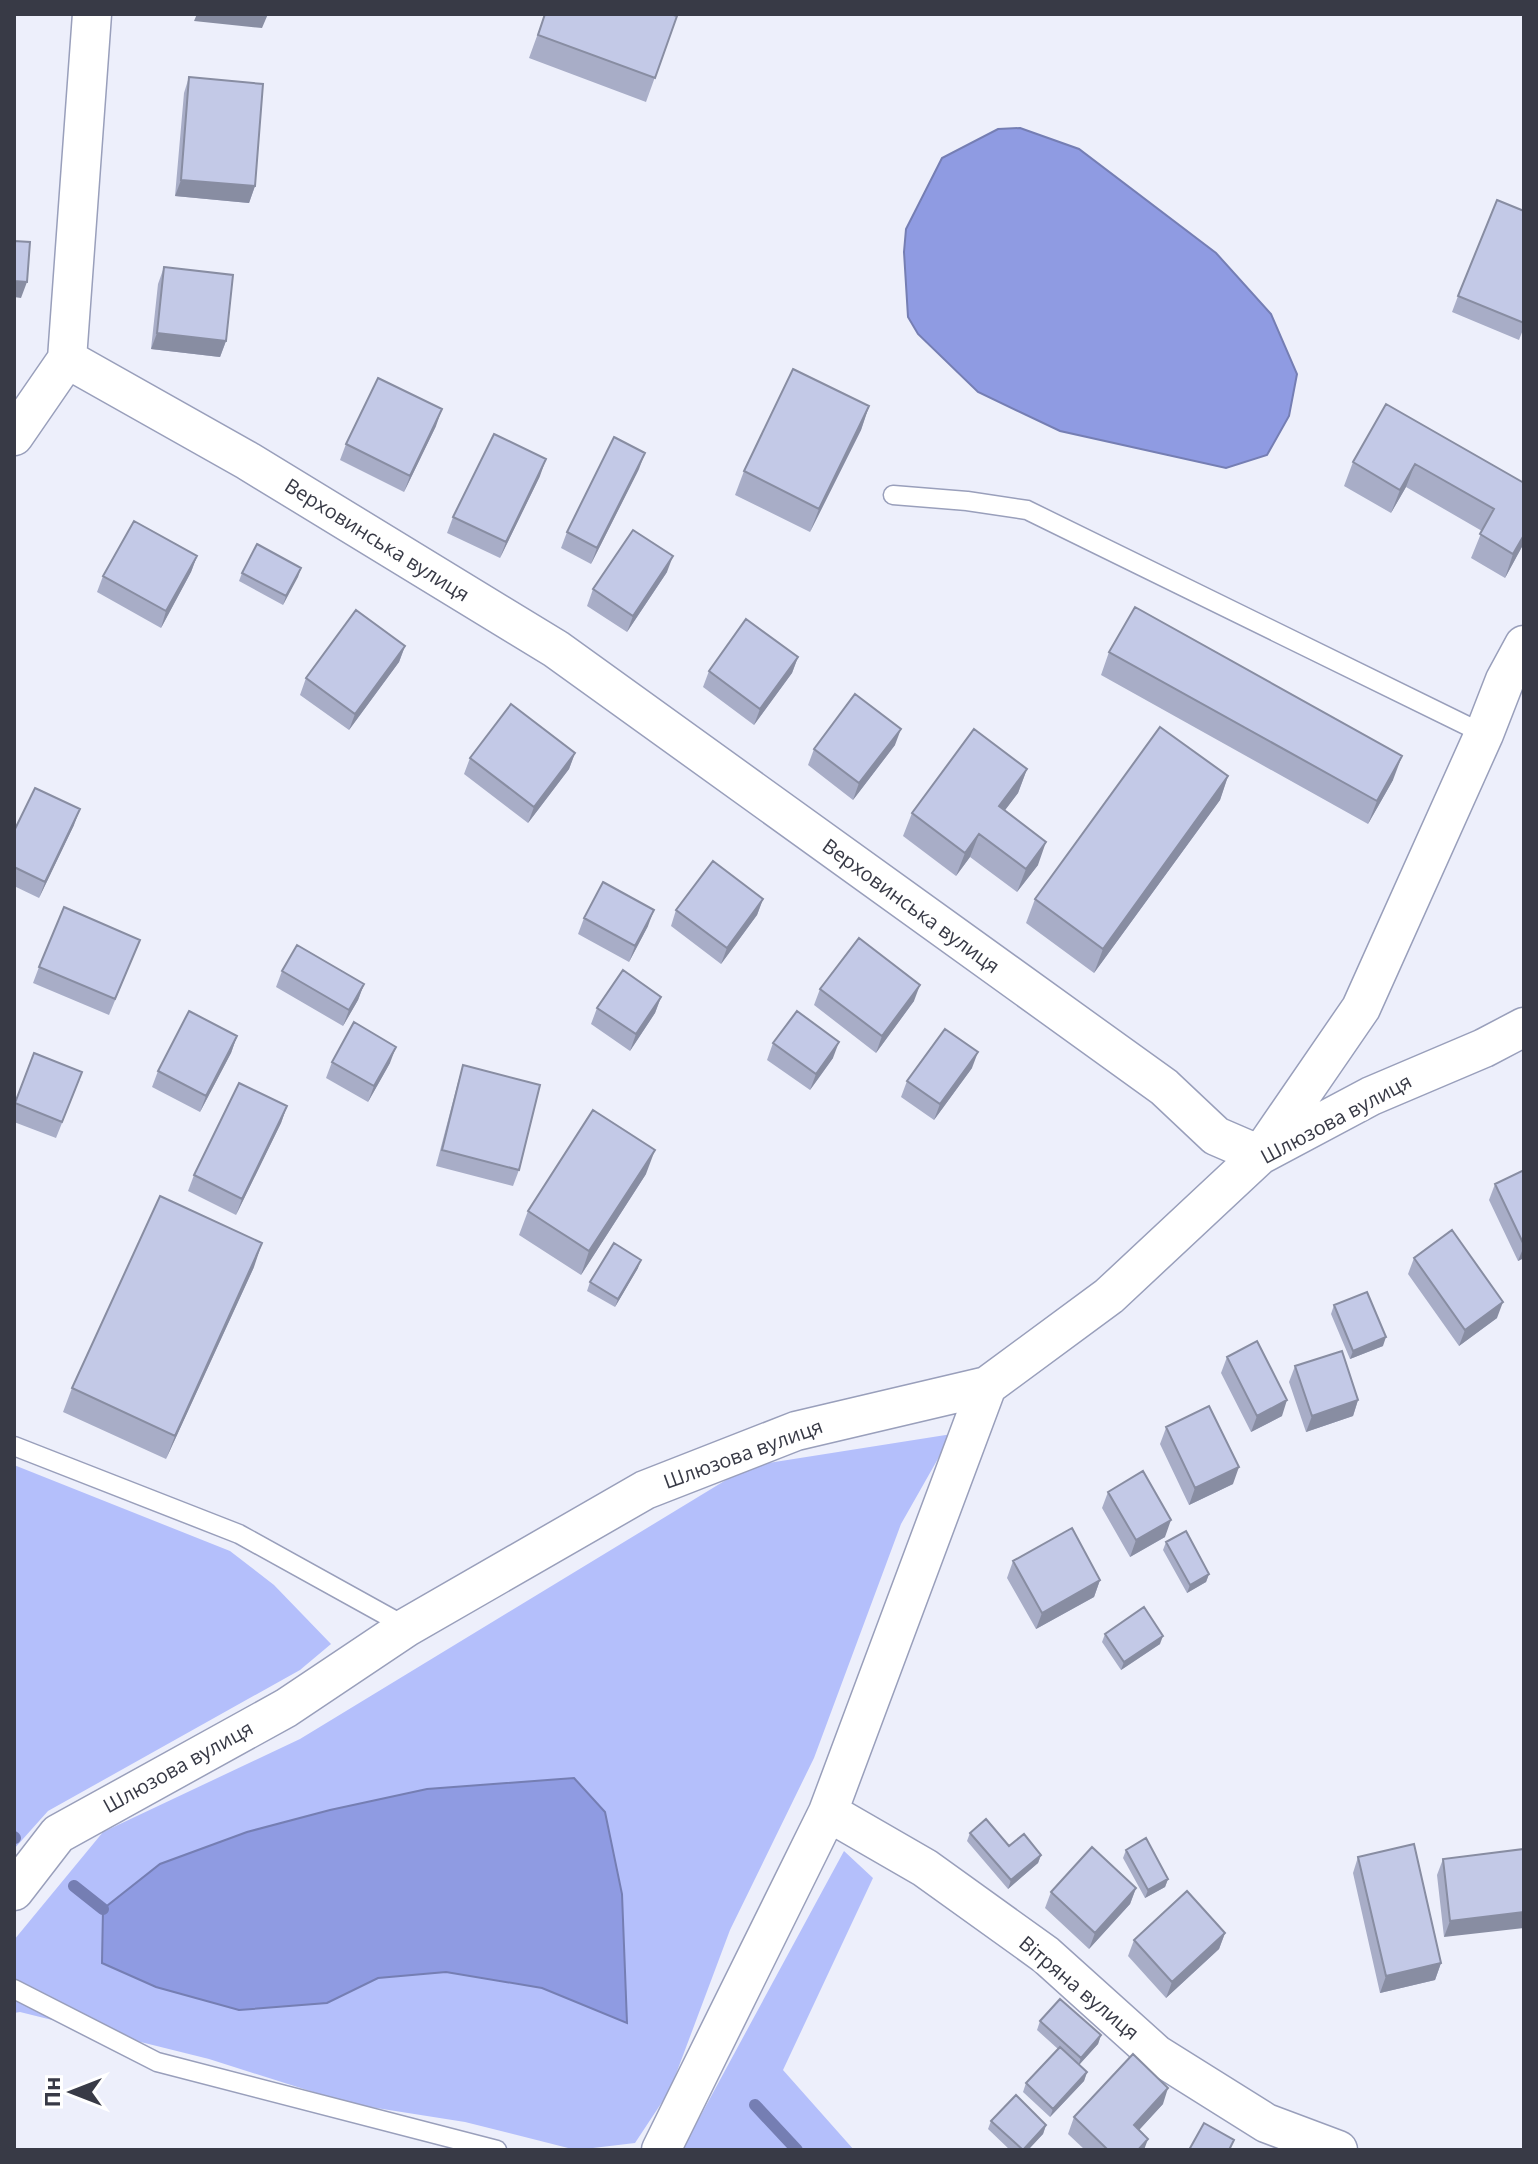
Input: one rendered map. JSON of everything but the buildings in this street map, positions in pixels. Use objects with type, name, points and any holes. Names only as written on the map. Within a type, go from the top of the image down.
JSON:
[{"type":"street","points":[[14,436],[67,359],[92,14]]},
{"type":"street","name":"Верховинська вулиця","points":[[67,359],[248,461],[556,649],[1164,1087],[1216,1136],[1260,1155]]},
{"type":"street","points":[[1260,1155],[1361,1008],[1484,734],[1514,690],[1524,645]]},
{"type":"street","name":"Шлюзова вулиця","points":[[17,1881],[58,1834],[286,1708],[407,1627],[645,1490],[796,1431],[987,1386],[1109,1296],[1260,1155],[1371,1096],[1484,1048],[1524,1027]]},
{"type":"street","points":[[661,2150],[828,1812],[987,1386]]},
{"type":"street","name":"Вітряна вулиця","points":[[828,1812],[925,1868],[1046,1955],[1156,2054],[1266,2123],[1338,2150]]},
{"type":"lane","points":[[893,495],[1027,510],[1484,734]]},
{"type":"lane","points":[[14,1446],[239,1534],[407,1627]]},
{"type":"lane","points":[[14,1989],[157,2062],[497,2150]]},
{"type":"shaded area","points":[[1020,128],[1079,149],[1216,253],[1271,314],[1297,374],[1289,416],[1267,455],[1226,468],[1060,431],[978,392],[918,334],[908,317],[904,252],[906,229],[942,158],[998,129]]},
{"type":"shaded area","points":[[952,1434],[901,1524],[814,1758],[730,1930],[670,2090],[635,2143],[576,2150],[465,2122],[351,2104],[209,2059],[14,2013],[14,1940],[103,1832],[300,1739],[749,1466]],"holes":[[[574,1778],[605,1812],[622,1894],[627,2023],[542,1988],[446,1972],[378,1978],[327,2003],[239,2010],[156,1987],[247,1832],[427,1789]]]},
{"type":"shaded area","points":[[14,1465],[230,1551],[274,1585],[331,1644],[300,1670],[48,1811],[14,1849]]},
{"type":"shaded area","points":[[574,1778],[605,1812],[622,1894],[627,2023],[542,1988],[446,1972],[378,1978],[327,2003],[239,2010],[156,1987],[102,1963],[103,1909],[160,1864],[247,1832],[427,1789]]},
{"type":"shaded area","points":[[844,1851],[873,1878],[783,2070],[854,2150],[682,2150]]},
{"type":"waterway","points":[[74,1886],[103,1909]]},
{"type":"waterway","points":[[755,2105],[797,2150]]}]
